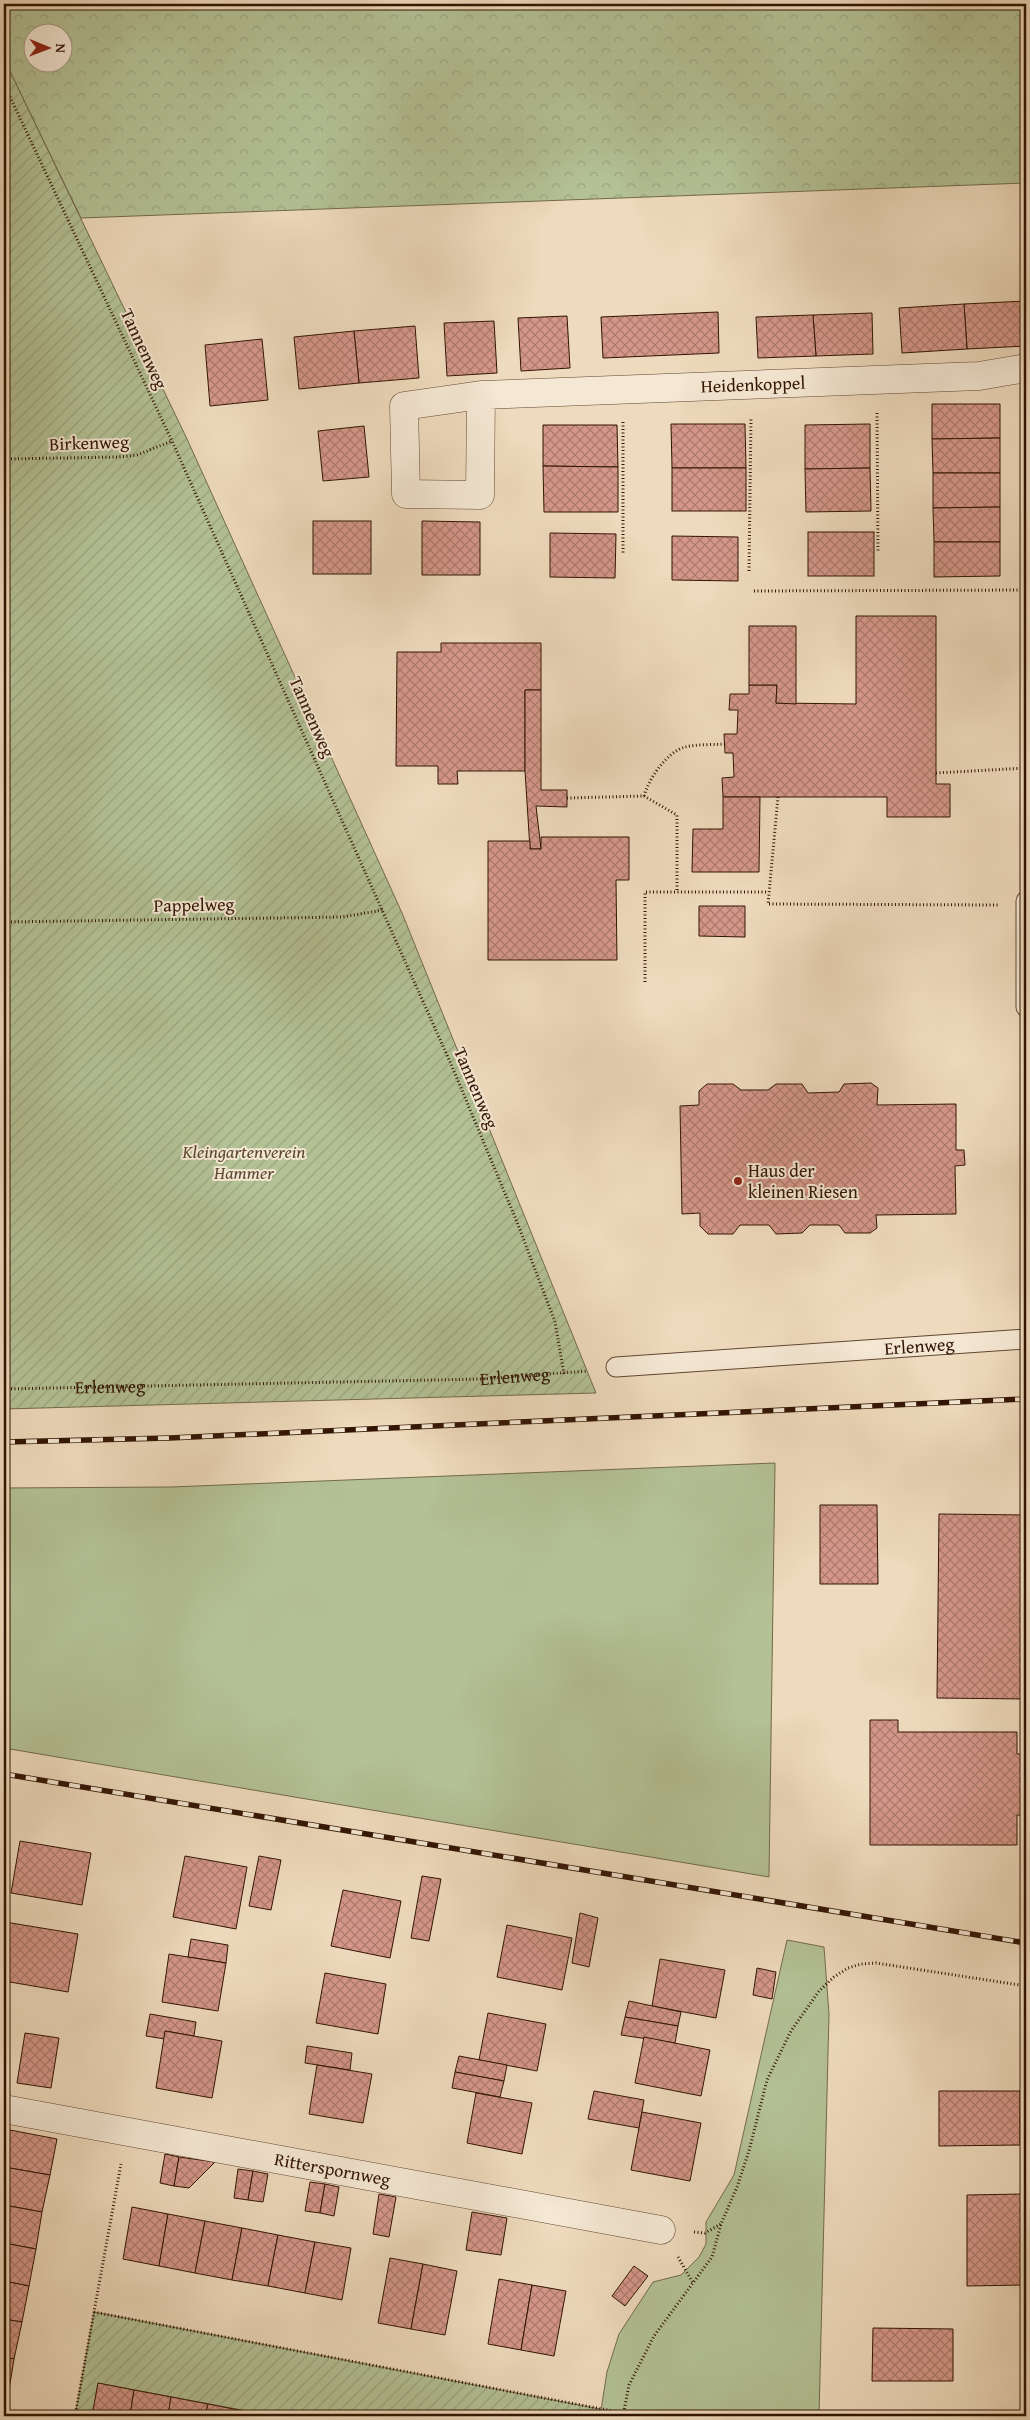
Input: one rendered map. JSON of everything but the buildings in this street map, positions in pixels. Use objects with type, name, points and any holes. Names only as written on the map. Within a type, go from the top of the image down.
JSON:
[{"type":"street","name":"Heidenkoppel","points":[[481,395],[979,376],[1026,368]]},
{"type":"street","name":"Ritterspornweg","points":[[4,2109],[661,2230]]},
{"type":"lane","points":[[1026,900],[1026,1007]]},
{"type":"lane","name":"Erlenweg","points":[[616,1367],[1026,1339]]},
{"type":"path","name":"Tannenweg","points":[[4,84],[172,441],[451,1064],[517,1222],[555,1322],[564,1374]]},
{"type":"path","points":[[876,380],[878,552]]},
{"type":"path","points":[[749,570],[751,384]]},
{"type":"path","points":[[623,389],[623,554]]},
{"type":"path","name":"Birkenweg","points":[[4,459],[119,457],[137,455],[172,441]]},
{"type":"path","points":[[754,592],[1026,590]]},
{"type":"path","points":[[644,796],[647,784],[662,763],[684,747],[724,744]]},
{"type":"path","points":[[936,772],[1026,768]]},
{"type":"path","points":[[567,798],[644,796],[677,815],[677,892]]},
{"type":"path","points":[[778,797],[768,904],[1026,906]]},
{"type":"path","points":[[645,982],[645,892],[768,892]]},
{"type":"path","name":"Pappelweg","points":[[4,922],[342,917],[383,910]]},
{"type":"path","name":"Erlenweg","points":[[4,1389],[482,1379],[564,1374],[616,1367]]},
{"type":"path","points":[[94,2312],[623,2415],[629,2385],[654,2336],[712,2257],[721,2224],[738,2186],[749,2151],[766,2080],[791,2031],[819,1991],[848,1968],[861,1964],[876,1963],[1026,1986]]},
{"type":"path","points":[[75,2416],[127,2132]]},
{"type":"green space","points":[[4,4],[1026,4],[1026,183],[81,218],[4,59]]},
{"type":"green space","name":"Kleingartenverein Hammer","points":[[4,59],[187,439],[402,913],[596,1393],[4,1409]]},
{"type":"green space","points":[[775,1463],[769,1877],[4,1748],[4,1488],[171,1487]]},
{"type":"green space","points":[[787,1940],[824,1947],[829,2014],[819,2416],[600,2416],[607,2372],[619,2334],[653,2282],[681,2275],[699,2257],[706,2244],[706,2222],[734,2175]]},
{"type":"green space","points":[[94,2312],[600,2409],[600,2416],[274,2416],[98,2383],[92,2416],[75,2416]]},
{"type":"railway","points":[[4,1442],[170,1438],[1026,1399]]},
{"type":"railway","points":[[4,1774],[1026,1943]]},
{"type":"place","name":"Haus der kleinen Riesen","points":[[738,1181]]}]
